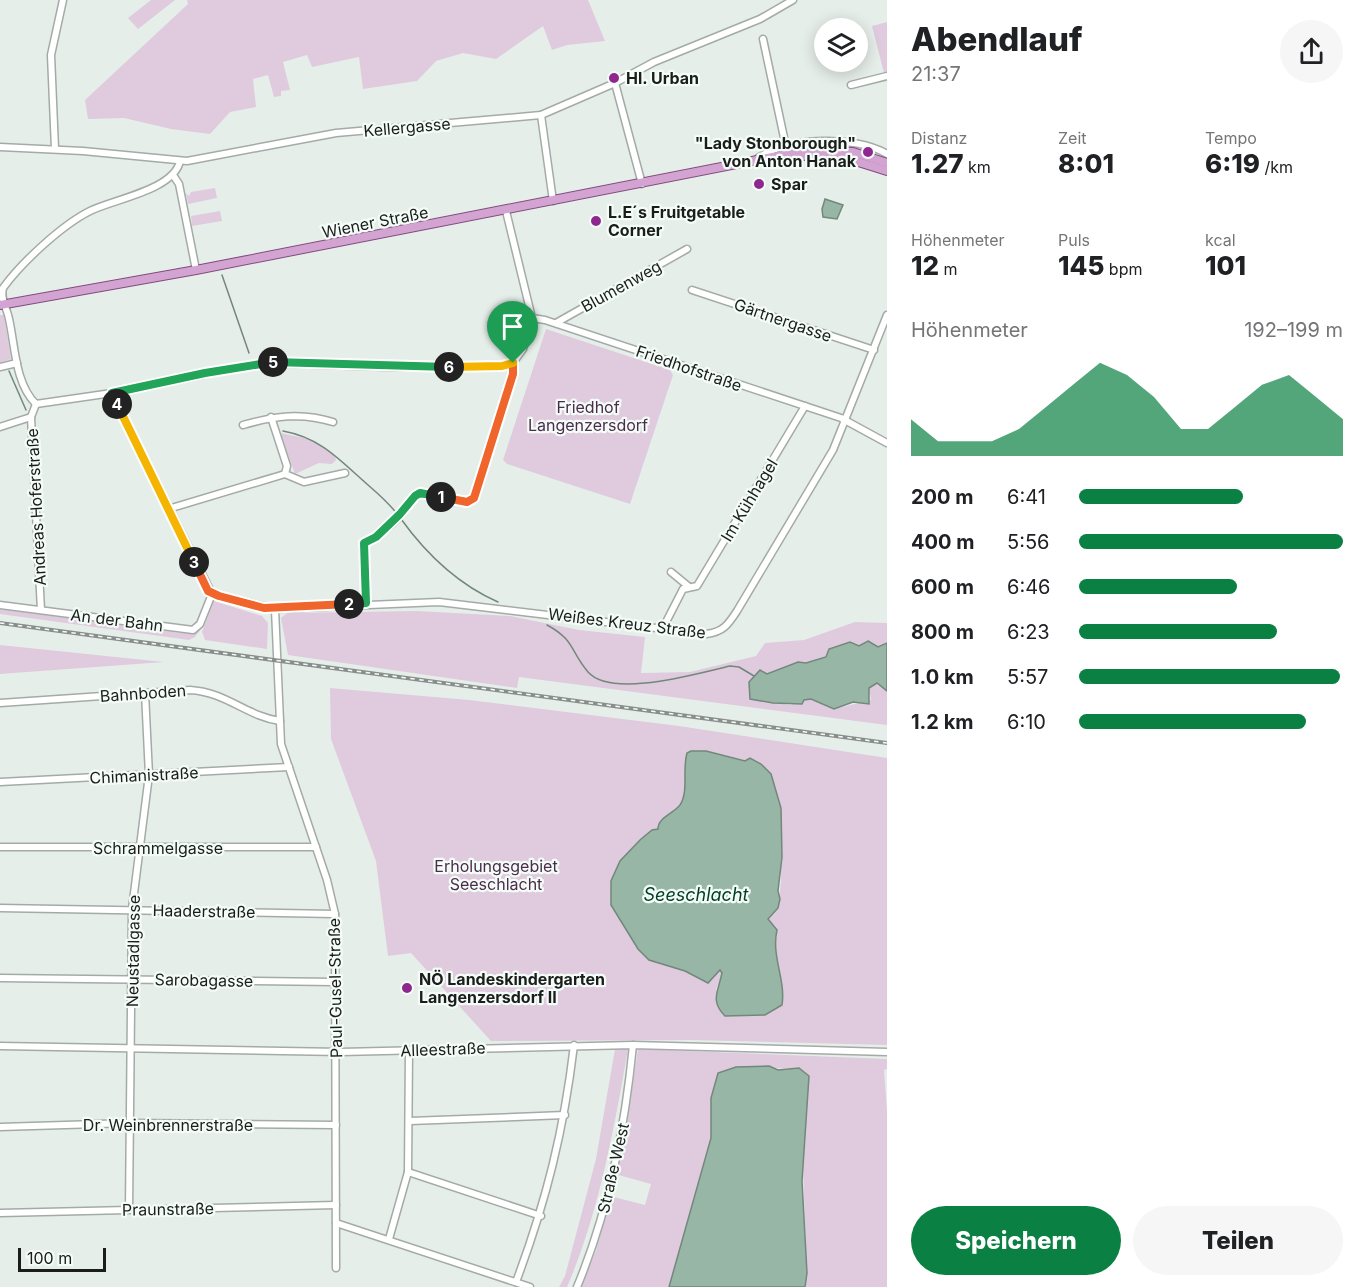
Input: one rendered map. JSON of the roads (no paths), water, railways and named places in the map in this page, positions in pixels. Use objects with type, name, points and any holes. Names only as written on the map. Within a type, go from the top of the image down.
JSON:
[{"type":"main road","name":"Wiener Straße","points":[[2,304],[196,270],[825,149],[853,152],[887,163]]},
{"type":"main road","name":"Wiener Straße","points":[[754,161],[827,154],[854,159],[887,171]]},
{"type":"street","points":[[55,148],[51,55],[63,0]]},
{"type":"street","name":"Kellergasse","points":[[0,147],[55,148],[180,161],[336,133],[541,115],[615,83],[654,62],[760,19],[793,0]]},
{"type":"street","points":[[763,39],[786,147]]},
{"type":"street","points":[[851,85],[887,76]]},
{"type":"street","points":[[615,83],[642,184]]},
{"type":"street","points":[[541,115],[553,201]]},
{"type":"street","name":"Wiener Straße","points":[[754,161],[770,151],[816,141],[852,142],[870,146],[887,154]]},
{"type":"street","points":[[180,161],[173,175],[159,184],[82,216],[48,243],[6,283],[2,294],[2,304],[17,363],[29,396],[36,404],[112,393],[262,363],[406,367],[502,366],[513,363]]},
{"type":"street","points":[[173,175],[179,184],[196,270]]},
{"type":"street","points":[[366,603],[364,543],[376,537],[398,516],[408,502],[420,493],[467,502],[474,498],[513,374],[513,363],[523,349],[532,318],[506,210]]},
{"type":"street","name":"Blumenweg","points":[[556,323],[687,249]]},
{"type":"street","name":"Gärtnergasse","points":[[692,290],[874,350]]},
{"type":"street","name":"Weißes Kreuz Straße","points":[[212,594],[275,609],[366,603],[439,602],[706,634],[717,633],[726,627],[833,450],[887,315]]},
{"type":"street","name":"Friedhofstraße","points":[[532,318],[556,323],[845,420],[887,443]]},
{"type":"street","points":[[0,367],[17,363]]},
{"type":"street","points":[[112,393],[212,594]]},
{"type":"street","name":"Andreas Hoferstraße","points":[[36,404],[31,417],[42,610]]},
{"type":"street","name":"Im Kühhagel","points":[[663,628],[683,589],[688,586],[698,586],[805,406]]},
{"type":"street","points":[[0,427],[31,417]]},
{"type":"street","points":[[270,417],[287,466],[285,474]]},
{"type":"street","points":[[243,425],[270,417],[320,418],[333,422]]},
{"type":"street","points":[[168,509],[285,474],[304,482],[345,473]]},
{"type":"street","points":[[417,486],[420,493]]},
{"type":"street","points":[[671,572],[687,582],[688,586]]},
{"type":"street","name":"An der Bahn","points":[[0,605],[193,630],[200,624],[212,594]]},
{"type":"street","name":"Paul-Gusel-Straße","points":[[275,609],[281,740],[335,914],[336,1268]]},
{"type":"street","name":"Bahnboden","points":[[0,703],[190,690],[208,692],[227,698],[260,717],[280,721]]},
{"type":"street","name":"Neustadlgasse","points":[[129,1209],[132,909],[149,775],[145,693]]},
{"type":"street","name":"Chimanistraße","points":[[0,782],[289,767]]},
{"type":"street","name":"Schrammelgasse","points":[[0,847],[316,847]]},
{"type":"street","name":"Haaderstraße","points":[[0,908],[335,914]]},
{"type":"street","name":"Sarobagasse","points":[[0,978],[335,982]]},
{"type":"street","points":[[516,1282],[541,1216],[566,1115],[574,1045]]},
{"type":"street","name":"Alleestraße","points":[[0,1046],[336,1052],[633,1045],[887,1052]]},
{"type":"street","name":"Straße West","points":[[577,1287],[593,1248],[623,1128],[633,1045]]},
{"type":"street","points":[[389,1239],[408,1172],[410,1050]]},
{"type":"street","points":[[410,1121],[566,1115]]},
{"type":"street","name":"Dr. Weinbrennerstraße","points":[[0,1127],[130,1123],[336,1125]]},
{"type":"street","points":[[408,1172],[541,1216]]},
{"type":"street","name":"Praunstraße","points":[[0,1213],[336,1205]]},
{"type":"street","points":[[336,1223],[530,1287]]},
{"type":"water","points":[[825,199],[843,205],[837,219],[823,217],[822,209]]},
{"type":"water","points":[[868,641],[878,647],[887,643],[887,691],[877,683],[869,688],[869,704],[853,702],[834,709],[811,699],[804,700],[802,704],[750,699],[749,682],[760,670],[767,674],[798,662],[806,663],[826,657],[829,649],[850,642],[859,646]]},
{"type":"water","name":"Seeschlacht","points":[[706,751],[745,761],[750,758],[761,764],[771,774],[781,808],[782,857],[778,891],[780,899],[778,908],[768,919],[777,930],[776,949],[783,996],[782,1005],[765,1015],[725,1016],[716,1001],[722,973],[720,970],[708,983],[685,971],[649,960],[638,949],[611,905],[611,881],[620,861],[640,840],[652,830],[658,829],[660,821],[680,805],[684,793],[687,753]]},
{"type":"water","points":[[769,1066],[778,1070],[799,1068],[809,1076],[802,1181],[807,1273],[805,1287],[669,1287],[711,1138],[711,1098],[718,1073],[736,1067]]},
{"type":"waterway","points":[[222,275],[249,353]]},
{"type":"waterway","points":[[9,371],[26,410]]},
{"type":"waterway","points":[[283,431],[305,437],[332,454],[384,499],[398,515]]},
{"type":"waterway","points":[[401,519],[421,545],[444,567],[469,586],[498,602]]},
{"type":"waterway","points":[[547,625],[568,641],[582,665],[600,680],[635,684],[656,682],[730,666],[739,667],[754,676]]},
{"type":"railway","points":[[0,623],[887,743]]},
{"type":"place","name":"Hl. Urban","points":[[614,78]]},
{"type":"place","name":"\"Lady Stonborough\" von Anton Hanak","points":[[868,152]]},
{"type":"place","name":"Spar","points":[[759,184]]},
{"type":"place","name":"L.E´s Fruitgetable Corner","points":[[596,221]]},
{"type":"place","name":"NÖ Landeskindergarten Langenzersdorf II","points":[[407,988]]},
{"type":"park label","name":"Friedhof Langenzersdorf","points":[[588,416]]},
{"type":"park label","name":"Erholungsgebiet Seeschlacht","points":[[496,875]]}]
